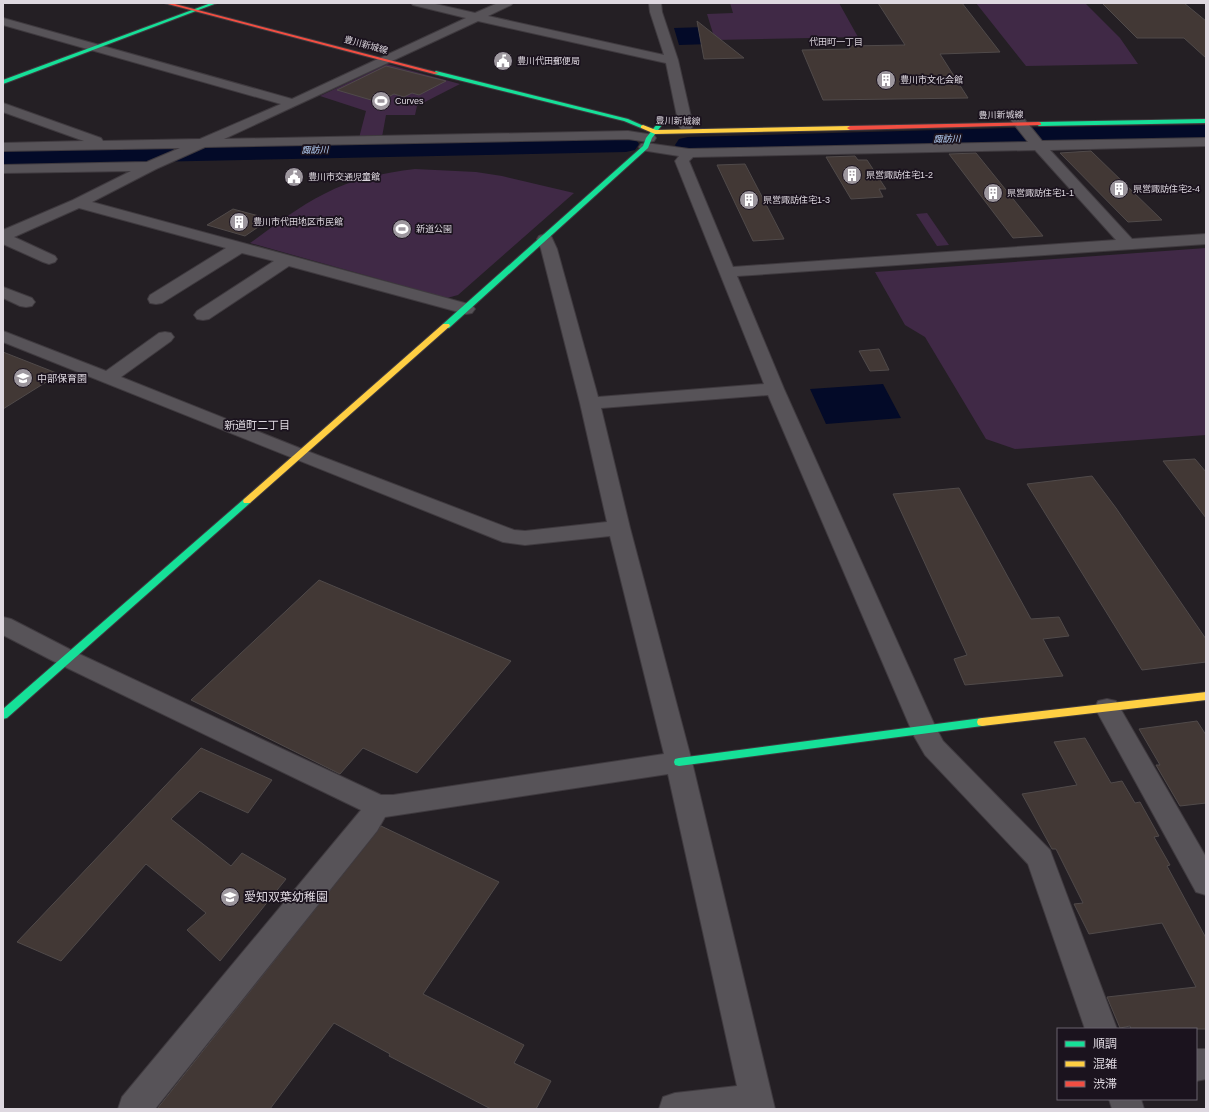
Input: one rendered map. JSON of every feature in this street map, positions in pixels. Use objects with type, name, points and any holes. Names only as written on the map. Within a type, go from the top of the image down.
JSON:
[{"type":"main road","name":"豊川新城線","points":[[166,3],[199,9],[388,58],[633,114],[652,136],[1026,132],[1206,121]]},
{"type":"main road","name":"豊川新城線","points":[[185,3],[199,9]]},
{"type":"main road","points":[[3,82],[215,3]]},
{"type":"main road","name":"豊川新城線","points":[[652,136],[686,126],[1026,132],[1206,114]]},
{"type":"main road","points":[[3,715],[545,239],[652,136]]},
{"type":"main road","points":[[679,762],[923,729],[1206,696]]},
{"type":"street","points":[[417,3],[590,44],[672,60]]},
{"type":"street","points":[[3,237],[78,203],[155,165],[293,103],[508,3]]},
{"type":"street","points":[[655,3],[656,12],[672,60],[686,126]]},
{"type":"street","points":[[3,21],[293,103]]},
{"type":"street","points":[[3,107],[109,145]]},
{"type":"street","points":[[3,147],[109,145],[197,146],[628,135],[652,136],[689,153],[1026,132],[1206,142]]},
{"type":"street","points":[[1026,132],[1128,244]]},
{"type":"street","points":[[689,153],[682,161],[775,389],[923,729],[934,748],[1040,858],[1101,1028]]},
{"type":"street","points":[[3,169],[155,165]]},
{"type":"street","points":[[78,203],[466,309]]},
{"type":"street","points":[[3,237],[49,259]]},
{"type":"street","points":[[545,239],[590,403],[619,528],[679,762],[758,1105],[675,1109]]},
{"type":"street","points":[[728,272],[1206,239]]},
{"type":"street","points":[[156,299],[240,247]]},
{"type":"street","points":[[203,315],[287,260]]},
{"type":"street","points":[[3,292],[26,302]]},
{"type":"street","points":[[3,336],[109,377],[300,455],[511,537],[526,538],[619,528]]},
{"type":"street","points":[[109,377],[165,337]]},
{"type":"street","points":[[590,403],[775,389]]},
{"type":"street","points":[[3,625],[52,648],[67,658],[378,806],[393,806],[679,762]]},
{"type":"street","points":[[1107,708],[1206,883]]},
{"type":"street","points":[[134,1109],[362,829],[378,806]]},
{"type":"shaded area","points":[[730,3],[839,3],[858,37],[715,40],[707,14],[733,13]]},
{"type":"shaded area","points":[[976,3],[1085,3],[1120,38],[1138,64],[1026,66]]},
{"type":"shaded area","name":"Curves","points":[[387,64],[460,84],[417,106],[415,115],[386,115],[382,137],[359,138],[366,111],[320,96]]},
{"type":"shaded area","name":"新道公園","points":[[415,169],[476,172],[502,176],[574,193],[458,295],[447,298],[250,243],[314,199],[346,184],[391,172]]},
{"type":"shaded area","points":[[927,213],[949,245],[937,246],[916,214]]},
{"type":"shaded area","points":[[1206,248],[1206,435],[1015,449],[986,439],[925,337],[905,325],[875,272]]},
{"type":"water","points":[[705,27],[710,44],[679,45],[674,28]]},
{"type":"water","points":[[883,384],[901,418],[826,424],[810,389]]},
{"type":"building","name":"豊川市文化会館","points":[[878,3],[962,3],[1000,52],[940,54],[968,98],[823,100],[802,50],[850,49],[849,46],[905,45]]},
{"type":"building","points":[[1102,3],[1184,3],[1206,21],[1206,58],[1184,38],[1137,38]]},
{"type":"building","points":[[697,21],[744,58],[704,59]]},
{"type":"building","points":[[386,66],[446,81],[419,95],[412,93],[404,97],[394,94],[378,102],[337,90]]},
{"type":"building","name":"県営諏訪住宅2-4","points":[[1091,151],[1162,220],[1128,222],[1060,153]]},
{"type":"building","name":"県営諏訪住宅1-1","points":[[976,153],[1043,236],[1013,238],[949,154]]},
{"type":"building","name":"県営諏訪住宅1-2","points":[[855,156],[858,160],[867,160],[886,189],[879,189],[883,197],[851,199],[826,157]]},
{"type":"building","name":"県営諏訪住宅1-3","points":[[745,164],[784,239],[753,241],[717,165]]},
{"type":"building","name":"豊川市代田地区市民館","points":[[233,209],[270,219],[245,236],[207,225]]},
{"type":"building","points":[[879,349],[889,370],[870,371],[859,351]]},
{"type":"building","points":[[3,352],[59,374],[3,409]]},
{"type":"building","points":[[1195,459],[1206,472],[1206,518],[1163,461]]},
{"type":"building","points":[[1092,476],[1116,508],[1206,639],[1206,662],[1142,670],[1027,484]]},
{"type":"building","points":[[959,488],[1031,619],[1059,617],[1069,636],[1043,639],[1063,676],[965,685],[954,659],[967,655],[893,494]]},
{"type":"building","points":[[319,580],[511,661],[417,773],[363,748],[340,774],[191,700]]},
{"type":"building","points":[[1197,721],[1206,735],[1206,803],[1180,806],[1156,765],[1160,765],[1139,729]]},
{"type":"building","points":[[1085,738],[1111,783],[1122,781],[1135,803],[1140,802],[1159,836],[1154,837],[1170,865],[1167,866],[1206,938],[1206,1029],[1131,1028],[1130,1026],[1120,1028],[1107,997],[1196,987],[1162,923],[1089,934],[1074,904],[1083,903],[1056,849],[1052,849],[1022,794],[1077,785],[1054,742]]},
{"type":"building","points":[[201,748],[272,780],[248,813],[200,791],[171,819],[231,866],[242,853],[286,879],[220,961],[187,930],[206,913],[146,864],[61,961],[17,942]]},
{"type":"building","points":[[381,826],[499,882],[423,994],[524,1045],[514,1063],[551,1081],[536,1109],[491,1109],[389,1056],[390,1054],[334,1023],[270,1109],[157,1109]]},
{"type":"waterway","name":"諏訪川","points":[[688,145],[1049,135],[1206,133]]},
{"type":"waterway","name":"諏訪川","points":[[3,157],[626,144]]},
{"type":"traffic: fast","points":[[3,82],[215,3]]},
{"type":"traffic: fast","points":[[436,73],[626,120],[643,127]]},
{"type":"traffic: fast","points":[[1039,124],[1206,121]]},
{"type":"traffic: fast","points":[[446,326],[646,147],[649,138],[659,125]]},
{"type":"traffic: fast","points":[[3,715],[247,501]]},
{"type":"traffic: fast","points":[[679,762],[982,722]]},
{"type":"traffic: slow","points":[[643,127],[655,132],[850,128]]},
{"type":"traffic: slow","points":[[247,501],[446,326]]},
{"type":"traffic: slow","points":[[982,722],[1206,696]]},
{"type":"traffic: jam","points":[[166,3],[436,73]]},
{"type":"traffic: jam","points":[[850,128],[1039,124]]},
{"type":"place","name":"豊川代田郵便局","points":[[503,61]]},
{"type":"place","name":"豊川市文化会館","points":[[886,80]]},
{"type":"place","name":"Curves","points":[[381,101]]},
{"type":"place","name":"県営諏訪住宅1-2","points":[[852,175]]},
{"type":"place","name":"豊川市交通児童館","points":[[294,177]]},
{"type":"place","name":"県営諏訪住宅2-4","points":[[1119,189]]},
{"type":"place","name":"県営諏訪住宅1-1","points":[[993,193]]},
{"type":"place","name":"県営諏訪住宅1-3","points":[[749,200]]},
{"type":"place","name":"豊川市代田地区市民館","points":[[239,222]]},
{"type":"place","name":"新道公園","points":[[402,229]]},
{"type":"place","name":"中部保育園","points":[[23,378]]},
{"type":"place","name":"愛知双葉幼稚園","points":[[230,897]]},
{"type":"district","name":"代田町一丁目","points":[[836,42]]},
{"type":"district","name":"新道町二丁目","points":[[257,425]]}]
